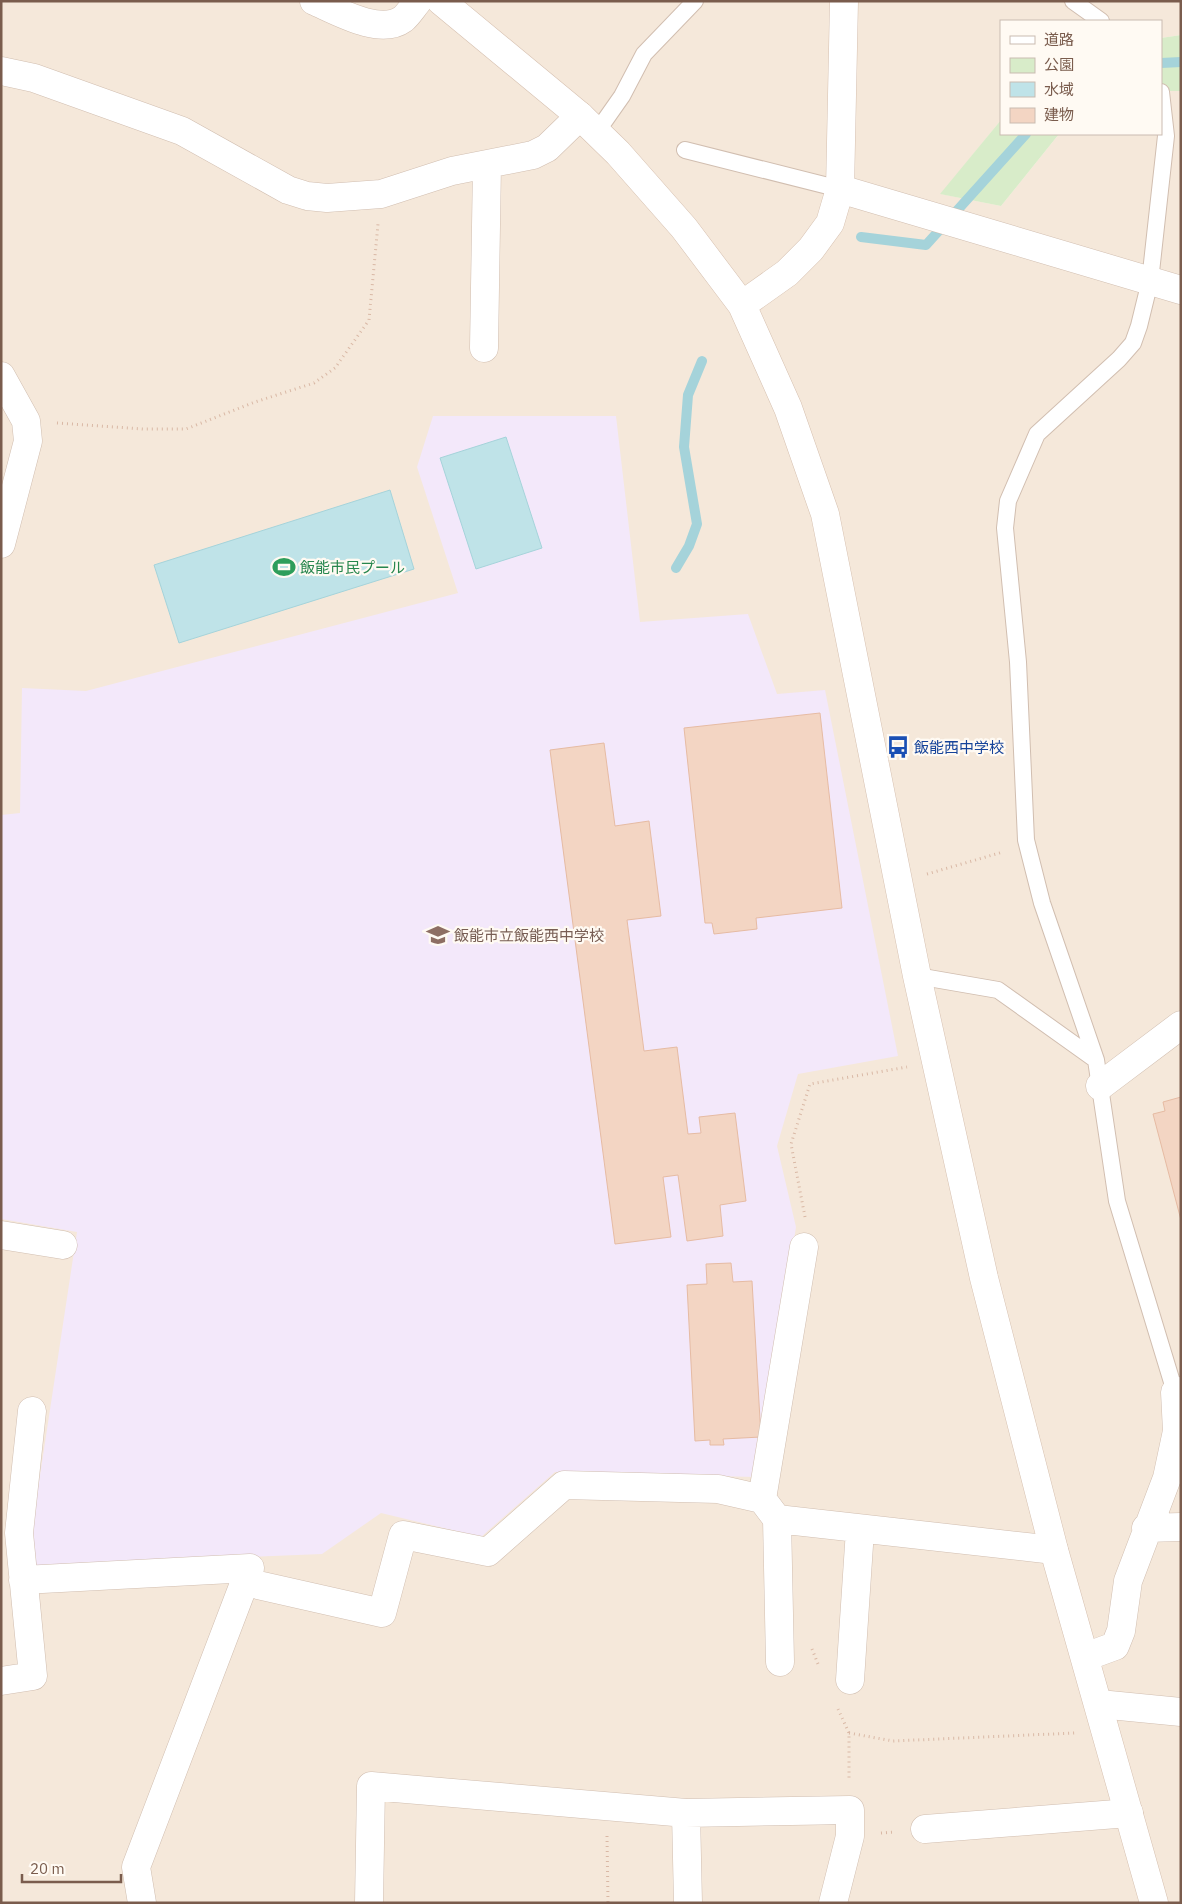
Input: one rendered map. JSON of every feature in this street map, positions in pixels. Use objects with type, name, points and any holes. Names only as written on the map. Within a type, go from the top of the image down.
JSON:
[{"type":"street","points":[[314,1],[360,20],[383,26],[402,20],[418,1]]},
{"type":"street","points":[[441,1],[588,124],[618,153],[684,228],[742,305],[788,408],[825,514],[935,1063],[984,1278],[1054,1550],[1086,1657],[1154,1903]]},
{"type":"street","points":[[742,305],[786,273],[811,249],[830,223],[840,188],[844,1]]},
{"type":"street","points":[[1,71],[34,78],[182,130],[288,190],[307,196],[327,198],[381,194],[452,171],[533,155],[588,124]]},
{"type":"street","points":[[484,348],[487,165]]},
{"type":"street","points":[[840,188],[1181,290]]},
{"type":"street","points":[[1,376],[26,420],[28,441],[1,544]]},
{"type":"street","points":[[1098,1073],[1181,1025]]},
{"type":"street","points":[[1,1235],[63,1245]]},
{"type":"street","points":[[780,1652],[769,1509],[804,1247]]},
{"type":"street","points":[[1086,1657],[1115,1646],[1121,1631],[1128,1581],[1146,1528],[1167,1478],[1176,1431],[1178,1392]]},
{"type":"street","points":[[1,1681],[33,1676],[19,1533],[32,1411]]},
{"type":"street","points":[[245,1582],[382,1613],[403,1535],[488,1552],[564,1485],[718,1488],[769,1509],[860,1530],[1054,1550]]},
{"type":"street","points":[[1146,1528],[1181,1527]]},
{"type":"street","points":[[850,1680],[860,1530]]},
{"type":"street","points":[[23,1580],[250,1568],[136,1867],[142,1903]]},
{"type":"street","points":[[1099,1704],[1181,1712]]},
{"type":"street","points":[[369,1903],[371,1786],[606,1808],[850,1823],[833,1903]]},
{"type":"street","points":[[686,1813],[688,1903]]},
{"type":"street","points":[[925,1829],[1129,1813]]},
{"type":"lane","points":[[588,124],[622,96],[644,54],[695,1]]},
{"type":"lane","points":[[1073,1],[1100,20]]},
{"type":"lane","points":[[1162,101],[1166,136],[1150,281],[1133,342],[1119,359],[1037,434],[1008,501],[1005,528],[1018,662],[1027,845],[1042,903],[1098,1073],[1117,1201],[1178,1392]]},
{"type":"lane","points":[[685,150],[840,188]]},
{"type":"lane","points":[[917,976],[998,990],[1098,1073]]},
{"type":"path","points":[[26,420],[186,429],[255,402],[314,383],[335,368],[369,320],[381,194]]},
{"type":"path","points":[[898,883],[1027,845]]},
{"type":"path","points":[[804,1247],[805,1218],[791,1144],[810,1084],[935,1063]]},
{"type":"path","points":[[780,1652],[810,1644],[821,1671]]},
{"type":"path","points":[[837,1706],[848,1733],[850,1823],[925,1829]]},
{"type":"path","points":[[848,1733],[893,1741],[1107,1732]]},
{"type":"path","points":[[606,1808],[608,1903]]},
{"type":"shaded area","points":[[1,1],[1181,1],[1181,35],[1162,38],[1162,20],[1000,20],[1000,121],[941,194],[1001,206],[1058,135],[1162,135],[1162,91],[1181,91],[1181,1903],[1,1903]]},
{"type":"shaded area","name":"飯能市立飯能西中学校","points":[[433,416],[616,416],[640,622],[748,614],[777,694],[825,690],[898,1056],[798,1074],[777,1146],[796,1227],[755,1477],[555,1472],[481,1537],[381,1513],[322,1554],[34,1566],[32,1528],[77,1232],[1,1219],[1,815],[20,813],[22,688],[86,691],[458,593],[417,467]]},
{"type":"green space","points":[[1181,35],[1181,91],[1162,91],[1162,38]]},
{"type":"green space","points":[[1000,121],[1000,135],[1058,135],[1001,206],[940,194]]},
{"type":"water","points":[[506,437],[542,548],[476,569],[440,458]]},
{"type":"water","name":"飯能市民プール","points":[[390,490],[414,569],[179,643],[154,565]]},
{"type":"building","points":[[820,713],[842,908],[756,918],[757,929],[714,934],[712,923],[705,923],[684,728]]},
{"type":"building","points":[[604,743],[615,826],[649,821],[661,916],[627,920],[644,1051],[677,1047],[688,1134],[701,1133],[699,1117],[735,1113],[746,1201],[720,1205],[723,1236],[687,1241],[678,1175],[663,1177],[671,1237],[615,1244],[550,750]]},
{"type":"building","points":[[1181,1097],[1181,1220],[1153,1114],[1165,1111],[1163,1102]]},
{"type":"building","points":[[731,1263],[733,1282],[752,1281],[761,1437],[723,1439],[724,1445],[710,1445],[710,1440],[695,1441],[687,1285],[707,1284],[706,1264]]},
{"type":"waterway","points":[[1162,63],[1181,62]]},
{"type":"waterway","points":[[861,237],[926,245],[1025,135]]},
{"type":"waterway","points":[[676,568],[689,546],[697,524],[684,447],[688,395],[702,361]]},
{"type":"place","name":"飯能市民プール","points":[[284,567]]},
{"type":"place","name":"飯能西中学校","points":[[898,747]]},
{"type":"place","name":"飯能市立飯能西中学校","points":[[438,935]]}]
